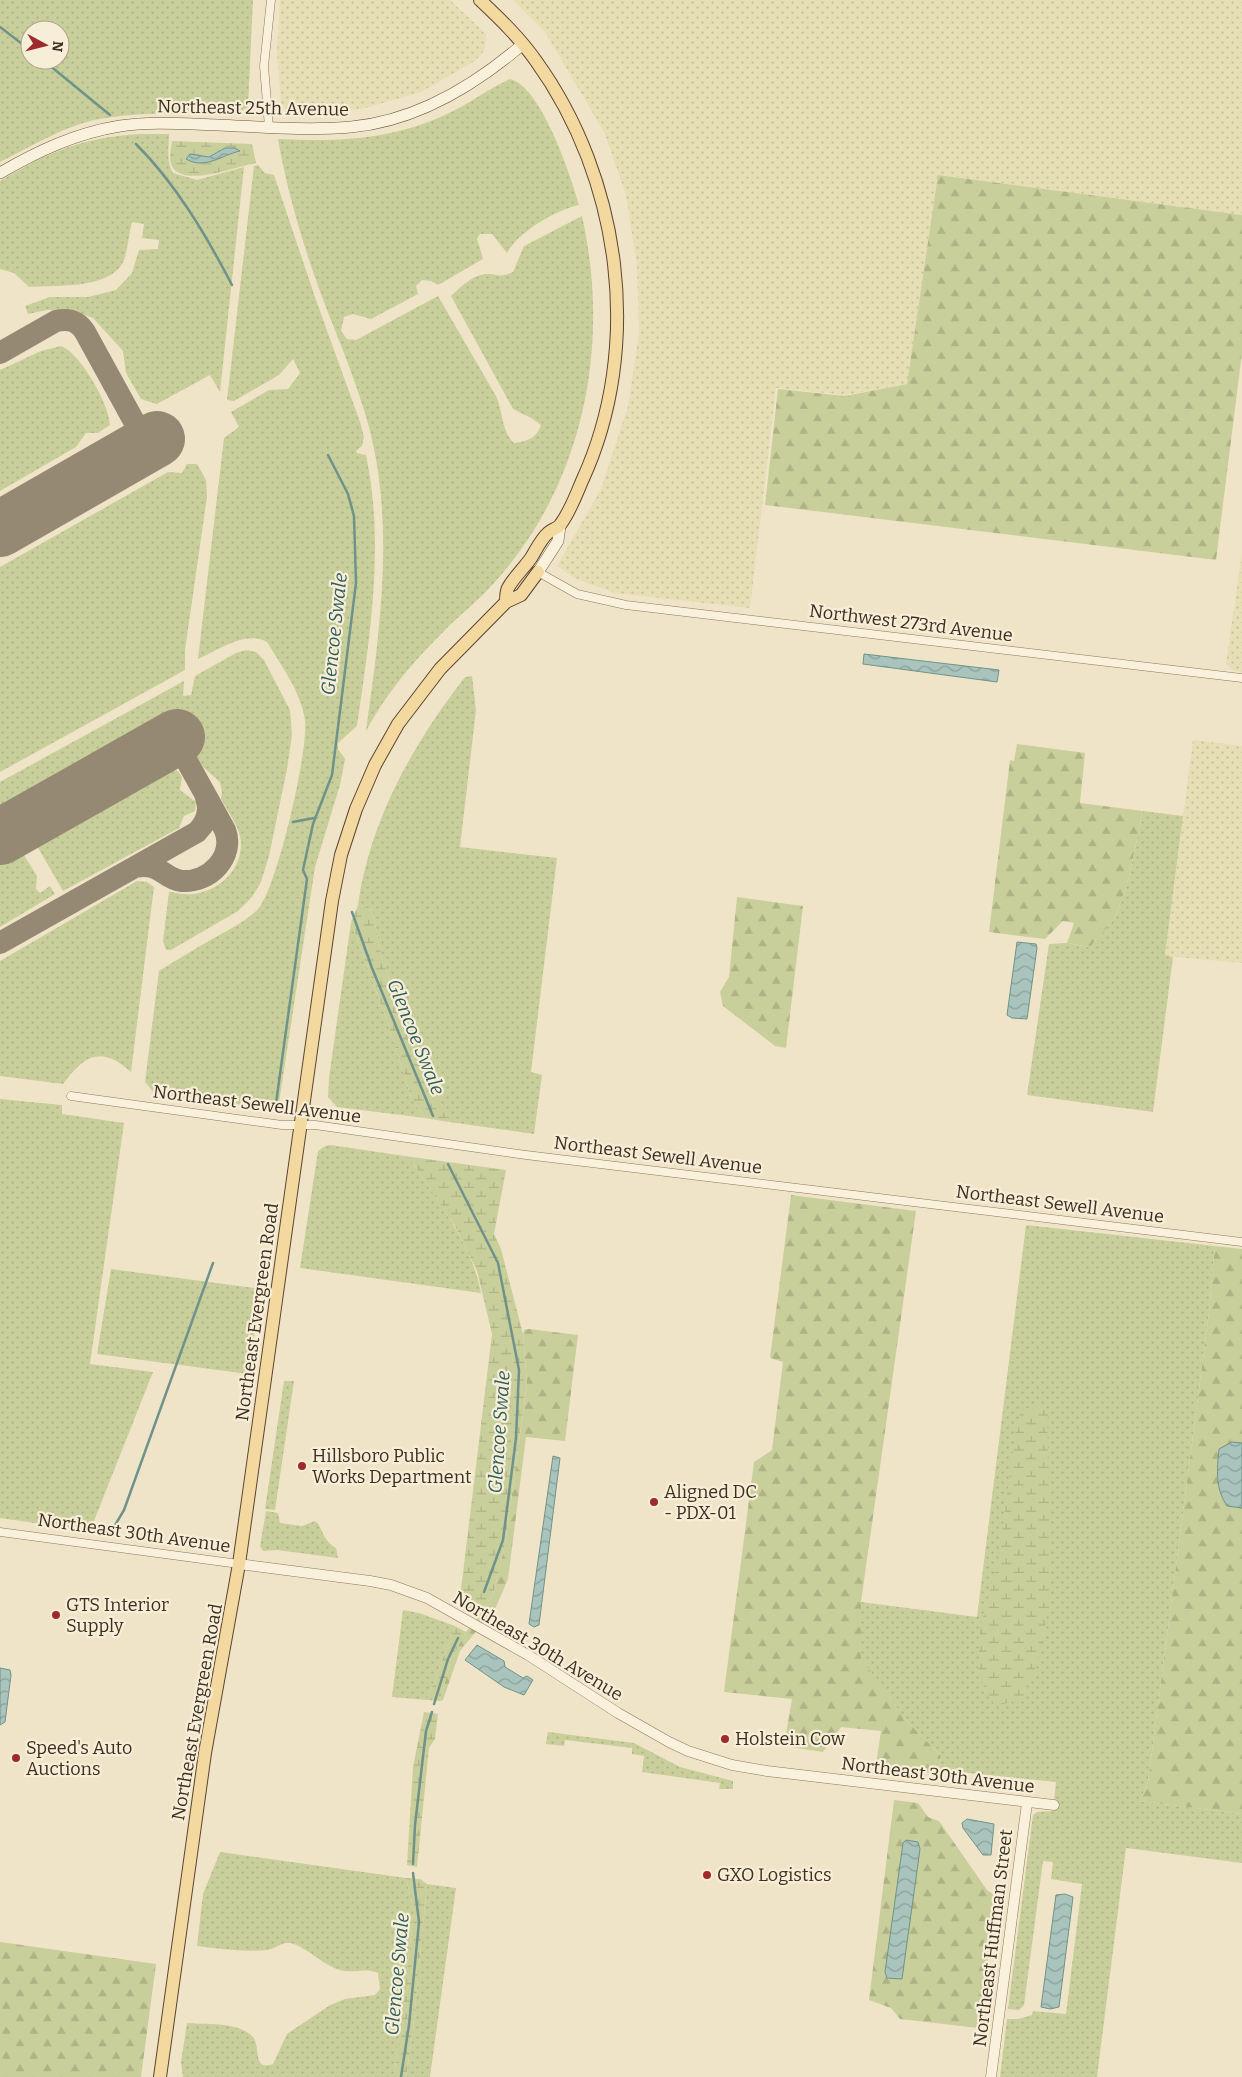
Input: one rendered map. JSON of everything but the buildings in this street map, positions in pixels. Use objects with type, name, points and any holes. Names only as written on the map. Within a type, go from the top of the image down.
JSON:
[{"type":"main road","name":"Northeast Evergreen Road","points":[[160,2077],[205,1753],[239,1564],[336,880],[344,847],[362,794],[386,744],[411,705],[440,668],[506,602],[521,595],[558,542],[560,526],[584,478],[603,420],[614,358],[616,292],[612,247],[594,172],[564,106],[548,79],[523,44],[480,0]]},
{"type":"main road","name":"Northeast 25th Avenue","points":[[0,173],[37,152],[71,138],[120,126],[166,124],[351,127],[402,115],[434,104],[467,86],[523,44]]},
{"type":"main road","name":"Northeast Evergreen Road","points":[[506,602],[507,589],[548,533],[560,526]]},
{"type":"street","points":[[269,127],[264,66],[271,0]]},
{"type":"street","name":"Northwest 273rd Avenue","points":[[538,572],[577,594],[626,605],[1242,678]]},
{"type":"street","name":"Northeast Sewell Avenue","points":[[71,1096],[273,1123],[1242,1242]]},
{"type":"street","name":"Northeast 30th Avenue","points":[[0,1532],[370,1581],[392,1586],[427,1598],[528,1655],[652,1734],[688,1751],[732,1765],[767,1771],[1054,1805]]},
{"type":"street","name":"Northeast Huffman Street","points":[[991,2077],[1027,1803]]},
{"type":"shaded area","points":[[280,0],[450,0],[486,35],[484,51],[475,61],[421,92],[362,109],[329,112],[293,112],[286,110],[281,103],[277,52]]},
{"type":"shaded area","points":[[513,0],[1242,0],[1242,215],[939,175],[907,384],[845,395],[776,388],[750,608],[615,593],[576,579],[557,566],[601,489],[628,406],[639,333],[637,266],[626,195],[604,132],[545,32]]},
{"type":"shaded area","points":[[1242,553],[1242,672],[1232,670],[1226,664]]},
{"type":"shaded area","points":[[1193,740],[1242,746],[1242,963],[1165,956]]},
{"type":"green space","points":[[0,0],[253,0],[248,107],[239,112],[148,114],[111,117],[82,123],[34,144],[0,162]]},
{"type":"green space","points":[[510,79],[522,85],[543,114],[562,154],[579,205],[538,223],[520,237],[507,253],[492,234],[480,234],[477,238],[483,259],[438,285],[431,281],[422,280],[416,286],[418,294],[371,319],[353,314],[344,317],[341,331],[347,339],[356,340],[438,296],[496,396],[504,427],[510,438],[514,443],[531,438],[537,433],[541,425],[513,409],[451,296],[467,282],[480,275],[501,275],[513,272],[524,246],[582,216],[590,265],[593,314],[591,363],[583,411],[569,457],[550,502],[525,544],[494,583],[411,666],[383,703],[366,731],[380,617],[382,579],[383,541],[377,465],[360,397],[319,289],[298,226],[278,139],[343,139],[385,134],[406,129],[447,114]]},
{"type":"green space","points":[[140,134],[169,134],[169,159],[173,173],[197,180],[244,167],[220,392],[210,375],[157,404],[141,399],[126,373],[123,351],[93,318],[70,310],[47,310],[28,314],[25,306],[50,297],[88,297],[116,290],[132,273],[139,250],[158,249],[159,240],[142,238],[144,224],[132,222],[125,257],[119,268],[110,275],[98,280],[84,284],[29,287],[14,273],[0,269],[0,181],[51,154],[67,148],[101,139]]},
{"type":"green space","points":[[172,141],[252,144],[256,163],[213,174],[189,176],[173,168],[170,155]]},
{"type":"green space","points":[[258,165],[265,173],[274,175],[360,422],[364,437],[362,446],[356,451],[366,455],[372,489],[375,557],[371,624],[357,726],[338,743],[338,749],[345,759],[340,785],[315,867],[279,1103],[274,1109],[155,1094],[145,1082],[159,971],[240,923],[258,909],[266,896],[282,848],[297,787],[305,735],[305,720],[299,699],[290,679],[267,642],[250,638],[241,640],[198,659],[224,438],[239,427],[231,412],[269,390],[288,389],[300,373],[293,359],[279,375],[234,401],[227,400],[254,166]]},
{"type":"green space","points":[[938,175],[1242,215],[1242,353],[1216,560],[765,505],[778,389],[845,396],[907,384]]},
{"type":"green space","points":[[61,346],[69,350],[77,358],[93,381],[105,405],[110,425],[98,433],[86,433],[76,447],[0,491],[0,370],[41,351]]},
{"type":"green space","points":[[187,464],[197,464],[206,480],[207,497],[185,650],[185,670],[0,772],[0,567],[168,472],[182,473]]},
{"type":"green space","points":[[246,650],[256,652],[264,660],[290,710],[292,736],[269,856],[261,882],[252,897],[238,911],[171,950],[166,950],[163,941],[169,892],[195,894],[215,887],[231,874],[240,855],[241,844],[237,826],[221,799],[220,782],[202,766],[176,718],[163,723],[0,815],[0,782],[184,681],[183,696],[191,695],[195,676],[236,653]]},
{"type":"green space","points":[[472,676],[476,710],[460,847],[557,858],[531,1072],[542,1075],[534,1134],[449,1122],[402,1016],[382,958],[372,910],[358,905],[372,843],[396,784],[411,756],[446,703],[465,677]]},
{"type":"green space","points":[[1017,744],[1085,753],[1080,803],[1143,811],[1128,881],[1115,918],[1090,947],[1067,943],[1074,923],[1063,921],[1045,939],[989,932],[1010,760],[1014,761]]},
{"type":"green space","points":[[171,769],[178,771],[182,777],[180,790],[196,802],[195,811],[184,816],[179,828],[63,891],[33,839],[147,774],[162,775]]},
{"type":"green space","points":[[1143,811],[1183,816],[1165,955],[1173,957],[1153,1112],[1027,1095],[1049,944],[1067,943],[1090,947],[1115,918],[1128,881]]},
{"type":"green space","points":[[19,847],[37,876],[36,889],[40,893],[50,886],[55,894],[0,927],[0,858]]},
{"type":"green space","points":[[137,881],[147,882],[154,887],[131,1072],[121,1064],[103,1056],[87,1060],[63,1084],[0,1076],[0,961]]},
{"type":"green space","points":[[737,897],[803,906],[786,1048],[775,1046],[723,1006],[720,992],[729,977]]},
{"type":"green space","points":[[358,905],[372,910],[382,958],[402,1016],[449,1122],[425,1118],[411,1097],[387,1021],[351,922]]},
{"type":"green space","points":[[351,922],[387,1021],[411,1097],[425,1118],[337,1107],[328,1097]]},
{"type":"green space","points":[[0,1099],[62,1105],[62,1114],[124,1123],[90,1364],[153,1372],[90,1531],[0,1518]]},
{"type":"green space","points":[[330,1145],[405,1156],[412,1162],[462,1241],[477,1275],[481,1293],[300,1268],[318,1151]]},
{"type":"green space","points":[[405,1156],[506,1170],[494,1234],[501,1249],[523,1334],[527,1383],[505,1544],[494,1592],[481,1613],[459,1606],[492,1334],[477,1271],[456,1228],[412,1162]]},
{"type":"green space","points":[[791,1195],[916,1211],[861,1602],[861,1658],[905,1719],[941,1756],[938,1774],[876,1765],[881,1731],[841,1727],[823,1752],[784,1746],[792,1699],[724,1692],[754,1462],[772,1450],[783,1362],[770,1358]]},
{"type":"green space","points":[[1026,1225],[1215,1246],[1209,1312],[1148,1782],[1140,1801],[1242,1814],[1242,1863],[1126,1848],[1097,2077],[1000,2077],[1007,2019],[1018,2019],[1032,2015],[1033,2011],[1066,2014],[1082,1884],[1051,1879],[1053,1862],[1043,1861],[1024,2005],[1019,2010],[1008,2009],[1033,1815],[1037,1812],[1053,1811],[1056,1782],[939,1770],[941,1756],[905,1719],[860,1658],[861,1602],[977,1617]]},
{"type":"green space","points":[[1215,1246],[1242,1249],[1242,1814],[1140,1801],[1148,1782],[1209,1312]]},
{"type":"green space","points":[[111,1269],[261,1289],[248,1374],[97,1354]]},
{"type":"green space","points":[[524,1330],[578,1335],[565,1441],[526,1437],[508,1579],[496,1607],[460,1651],[443,1700],[440,1701],[451,1659],[466,1632],[494,1592],[505,1544],[527,1384],[523,1334]]},
{"type":"green space","points":[[284,1381],[294,1381],[275,1510],[265,1509]]},
{"type":"green space","points":[[1041,1406],[1048,1409],[1050,1519],[1049,1592],[1045,1628],[1037,1664],[1023,1699],[995,1706],[978,1675],[980,1630],[998,1560],[1017,1421],[1023,1409]]},
{"type":"green space","points":[[266,1511],[278,1513],[280,1523],[302,1526],[315,1521],[327,1540],[336,1548],[338,1558],[277,1550],[263,1551],[260,1546]]},
{"type":"green space","points":[[403,1610],[419,1613],[455,1626],[427,1700],[392,1697]]},
{"type":"green space","points":[[455,1626],[466,1632],[451,1659],[440,1701],[427,1700]]},
{"type":"green space","points":[[424,1712],[438,1714],[435,1739],[429,1748],[417,1867],[407,1865],[413,1767]]},
{"type":"green space","points":[[548,1732],[634,1743],[680,1767],[733,1781],[733,1789],[719,1789],[720,1783],[642,1772],[644,1756],[632,1754],[632,1748],[565,1740],[564,1746],[546,1744]]},
{"type":"green space","points":[[894,1800],[918,1803],[928,1817],[939,1821],[987,1890],[996,1896],[978,2028],[900,2019],[891,2008],[869,2000]]},
{"type":"green space","points":[[220,1852],[406,1878],[414,1912],[394,2077],[183,2077],[181,2062],[187,2023],[230,2026],[245,2031],[255,2040],[259,2061],[266,2065],[273,2064],[287,2034],[330,2005],[345,1999],[375,1995],[380,1989],[378,1973],[373,1971],[340,1970],[301,1947],[289,1943],[258,1951],[197,1946],[203,1894]]},
{"type":"green space","points":[[406,1878],[420,1879],[427,1884],[413,2030],[406,2077],[394,2077],[414,1912]]},
{"type":"green space","points":[[427,1884],[456,1888],[430,2077],[406,2077],[413,2030]]},
{"type":"green space","points":[[0,1942],[156,1964],[141,2077],[0,2077]]},
{"type":"water","points":[[225,148],[235,148],[240,151],[207,162],[193,162],[186,159],[190,154],[209,157]]},
{"type":"water","points":[[864,654],[999,670],[997,682],[863,664]]},
{"type":"water","points":[[1017,942],[1036,944],[1037,948],[1027,1019],[1012,1018],[1007,1015]]},
{"type":"water","points":[[1232,1442],[1242,1443],[1242,1508],[1227,1506],[1219,1486],[1217,1472],[1219,1449]]},
{"type":"water","points":[[553,1456],[560,1458],[539,1625],[534,1627],[529,1624]]},
{"type":"water","points":[[477,1645],[504,1661],[505,1667],[523,1678],[527,1676],[533,1680],[524,1695],[504,1687],[465,1660]]},
{"type":"water","points":[[0,1668],[10,1670],[11,1675],[5,1722],[0,1725]]},
{"type":"water","points":[[967,1819],[994,1824],[991,1855],[983,1855],[963,1828],[962,1823]]},
{"type":"water","points":[[906,1840],[918,1842],[920,1849],[902,1979],[887,1978],[885,1972],[903,1843]]},
{"type":"water","points":[[1065,1894],[1073,1897],[1059,2007],[1050,2009],[1041,2007],[1056,1895]]},
{"type":"waterway","name":"Glencoe Swale","points":[[0,27],[20,42]]},
{"type":"waterway","name":"Glencoe Swale","points":[[55,70],[110,115]]},
{"type":"waterway","name":"Glencoe Swale","points":[[136,144],[151,159],[177,193],[212,248],[232,285]]},
{"type":"waterway","name":"Glencoe Swale","points":[[276,1103],[307,879],[303,870],[313,824],[332,775],[356,583],[354,516],[348,494],[328,455]]},
{"type":"waterway","name":"Glencoe Swale","points":[[293,822],[314,818]]},
{"type":"waterway","name":"Glencoe Swale","points":[[352,912],[372,968],[433,1116]]},
{"type":"waterway","name":"Glencoe Swale","points":[[448,1164],[498,1263],[519,1370],[516,1438],[503,1540],[484,1592]]},
{"type":"waterway","points":[[111,1532],[124,1510],[213,1263]]},
{"type":"waterway","name":"Glencoe Swale","points":[[434,1704],[448,1659],[458,1638]]},
{"type":"waterway","name":"Glencoe Swale","points":[[413,1864],[415,1825],[426,1731],[432,1712]]},
{"type":"waterway","name":"Glencoe Swale","points":[[401,2077],[409,2025],[419,1922],[413,1873]]},
{"type":"taxiway","points":[[0,353],[56,321],[69,320],[76,323],[85,332],[147,445]]},
{"type":"taxiway","points":[[135,867],[151,867],[176,880],[192,880],[202,878],[211,873],[218,866],[226,849],[225,830],[174,738]]},
{"type":"taxiway","points":[[0,943],[197,832],[207,816],[206,798]]},
{"type":"runway","points":[[0,529],[157,439]]},
{"type":"runway","points":[[0,837],[177,737]]},
{"type":"place","name":"Hillsboro Public Works Department","points":[[302,1466]]},
{"type":"place","name":"Aligned DC - PDX-01","points":[[654,1502]]},
{"type":"place","name":"GTS Interior Supply","points":[[56,1615]]},
{"type":"place","name":"Holstein Cow","points":[[725,1739]]},
{"type":"place","name":"Speed's Auto Auctions","points":[[16,1758]]},
{"type":"place","name":"GXO Logistics","points":[[707,1875]]}]
